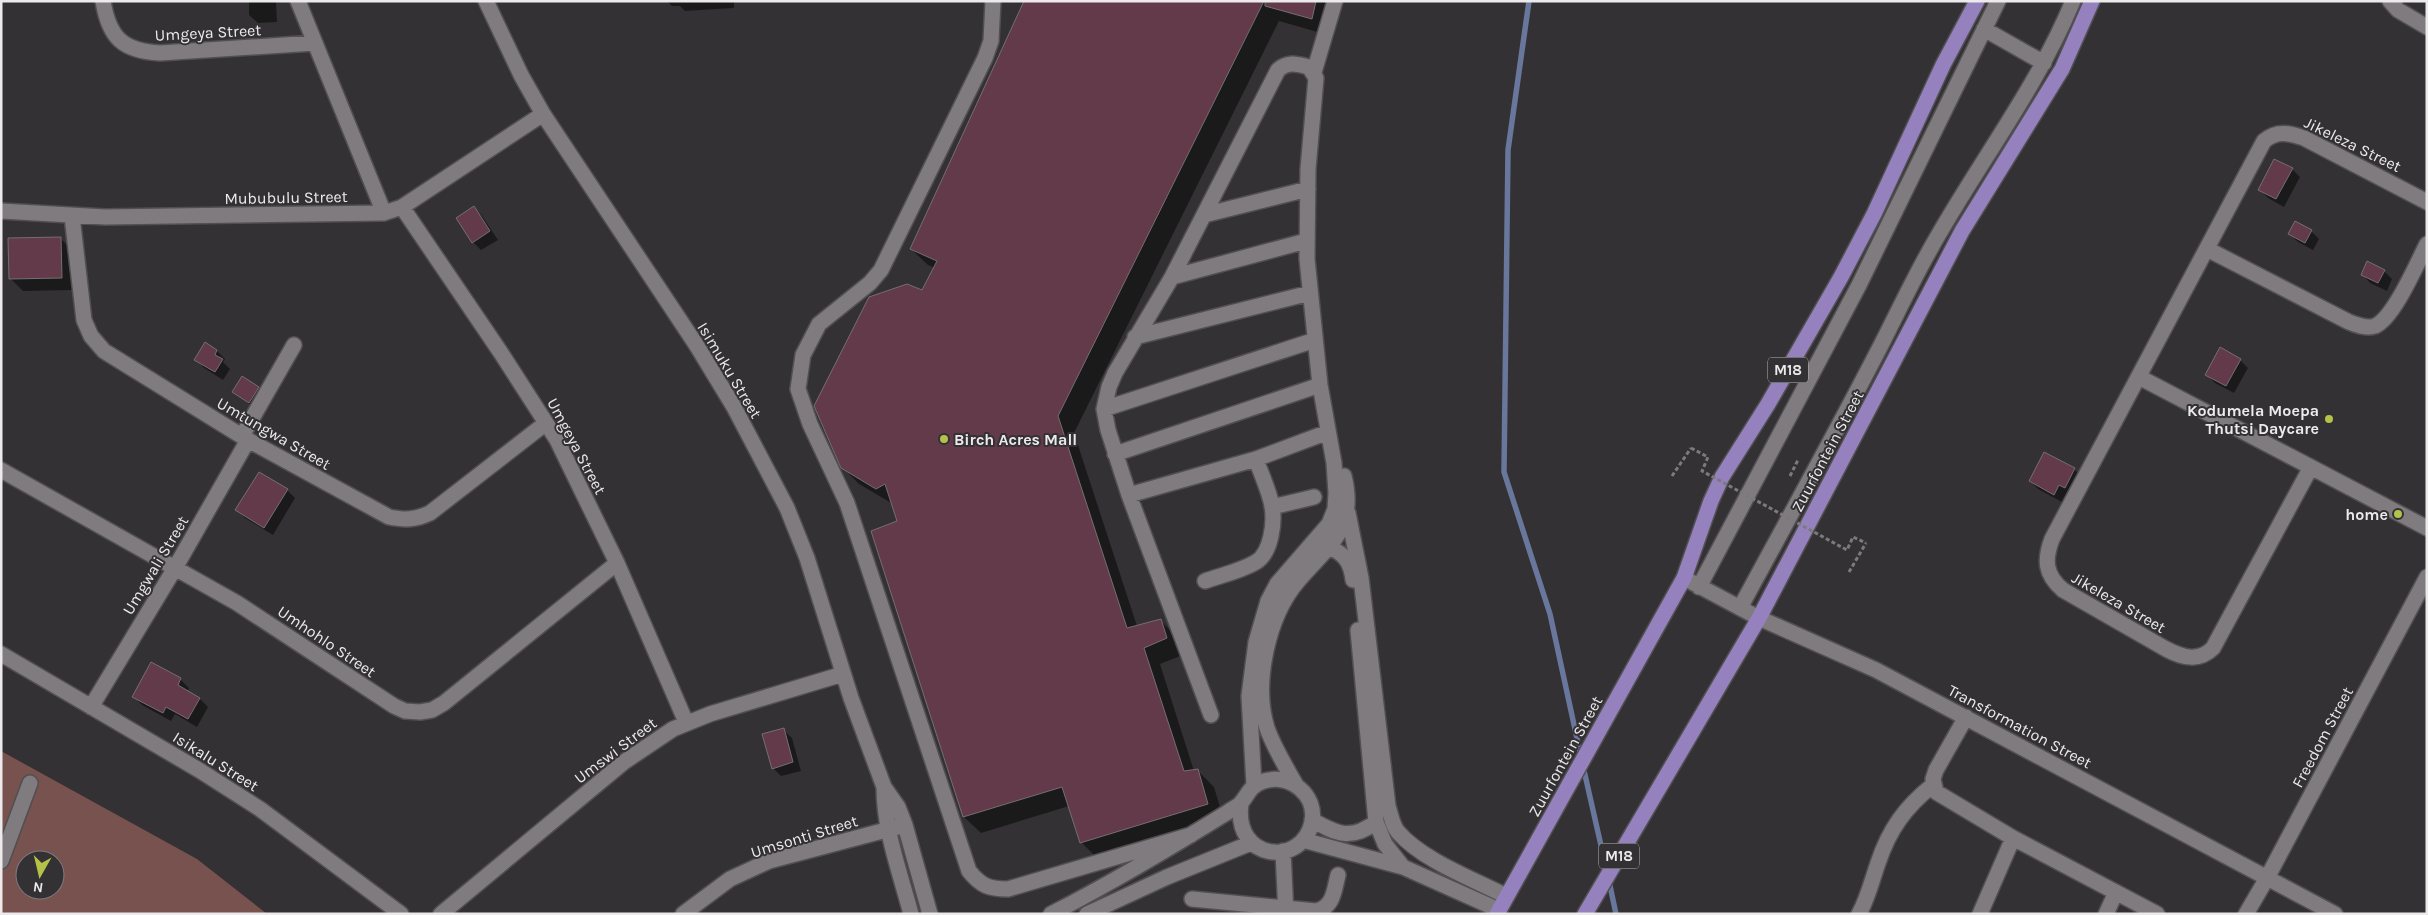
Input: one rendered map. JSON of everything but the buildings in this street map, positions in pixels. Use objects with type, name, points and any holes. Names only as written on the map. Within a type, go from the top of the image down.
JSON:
[{"type":"main road","name":"Zuurfontein Street","points":[[1498,912],[1684,578],[1710,501],[1722,477],[1768,404],[1841,277],[1874,214],[1942,65],[1977,1]]},
{"type":"main road","name":"Zuurfontein Street","points":[[1585,914],[1759,618],[1962,230],[2062,69],[2092,1]]},
{"type":"street","name":"Umgeya Street","points":[[103,1],[108,24],[114,35],[126,45],[141,52],[160,53],[314,43]]},
{"type":"street","points":[[298,1],[384,212]]},
{"type":"street","name":"Isimuku Street","points":[[486,1],[521,75],[543,114],[697,346],[734,407],[787,508],[800,541],[843,674],[884,787],[898,807],[905,825],[930,914]]},
{"type":"street","points":[[993,1],[991,41],[985,58],[881,270],[870,283],[819,324],[803,355],[798,389],[806,415],[848,503],[969,871],[979,883],[991,889],[1008,889],[1191,835]]},
{"type":"street","points":[[1254,785],[1249,696],[1256,642],[1268,601],[1277,584],[1293,564],[1318,540],[1329,524],[1335,508],[1334,463],[1320,385],[1306,241],[1316,84],[1314,72],[1331,22],[1335,1]]},
{"type":"street","points":[[1698,587],[1858,285],[1998,1]]},
{"type":"street","points":[[1740,608],[1926,257],[1972,176],[2011,119],[2044,63],[2073,1]]},
{"type":"street","points":[[2390,1],[2398,10],[2427,26]]},
{"type":"street","points":[[1984,29],[2044,63]]},
{"type":"street","points":[[1211,715],[1129,495],[1115,454],[1104,410],[1109,387],[1172,277],[1278,70],[1282,66],[1294,63],[1309,67],[1314,72]]},
{"type":"street","name":"Mububulu Street","points":[[1,211],[72,216],[384,212],[402,207],[543,114]]},
{"type":"street","name":"Jikeleza Street","points":[[2311,467],[2213,648],[2200,657],[2192,658],[2166,649],[2062,590],[2055,584],[2047,571],[2046,560],[2052,539],[2207,249],[2259,147],[2270,136],[2278,133],[2290,133],[2304,138],[2427,202]]},
{"type":"street","points":[[1204,214],[1308,189]]},
{"type":"street","name":"Umgeya Street","points":[[402,207],[506,360],[557,440],[617,563],[686,722]]},
{"type":"street","name":"Umtungwa Street","points":[[72,216],[84,320],[91,336],[104,351],[118,362],[245,438],[375,511],[405,520],[417,519],[430,513],[546,423]]},
{"type":"street","points":[[1172,277],[1306,241]]},
{"type":"street","points":[[2207,249],[2349,322],[2366,327],[2375,326],[2388,315],[2427,244]]},
{"type":"street","points":[[1136,337],[1310,293]]},
{"type":"street","points":[[1104,410],[1315,340]]},
{"type":"street","name":"Umgwali Street","points":[[91,707],[175,568],[294,345]]},
{"type":"street","points":[[2139,376],[2427,528]]},
{"type":"street","points":[[1115,454],[1320,385]]},
{"type":"street","points":[[1326,416],[1333,424],[1346,483],[1348,513],[1361,578],[1388,806],[1392,819],[1397,830],[1419,850],[1506,896]]},
{"type":"street","points":[[1129,495],[1256,458],[1328,432]]},
{"type":"street","points":[[1205,580],[1247,567],[1258,562],[1266,553],[1272,525],[1272,507],[1256,458]]},
{"type":"street","name":"Umhohlo Street","points":[[1,470],[175,568],[296,640],[394,706],[405,711],[420,712],[432,710],[444,703],[617,563]]},
{"type":"street","points":[[1272,507],[1314,497]]},
{"type":"street","points":[[1240,804],[1239,818],[1242,831],[1251,843],[1266,851],[1283,852],[1303,840],[1310,830],[1312,820],[1309,800],[1296,785],[1266,726],[1263,689],[1265,647],[1288,595],[1330,547],[1348,513]]},
{"type":"street","points":[[1330,547],[1345,556],[1352,571],[1376,822],[1385,844],[1403,867]]},
{"type":"street","name":"Freedom Street","points":[[2246,914],[2427,577]]},
{"type":"street","name":"Transformation Street","points":[[1684,578],[1759,618],[1876,670],[2335,914]]},
{"type":"street","name":"Isikalu Street","points":[[1,654],[260,808],[401,914]]},
{"type":"street","name":"Umswi Street","points":[[441,914],[624,762],[652,742],[686,722],[843,674]]},
{"type":"street","points":[[1859,914],[1888,836],[1899,818],[1915,799],[1933,785],[1936,770],[1966,717]]},
{"type":"street","points":[[1051,914],[1141,866],[1240,804],[1254,785],[1275,779],[1296,785]]},
{"type":"street","points":[[1,861],[30,783]]},
{"type":"street","points":[[1933,785],[1942,797],[2013,838],[2157,914]]},
{"type":"street","name":"Isimuku Street","points":[[884,787],[884,810],[888,830],[911,914]]},
{"type":"street","points":[[1312,820],[1335,832],[1347,834],[1362,832],[1376,822]]},
{"type":"street","name":"Umsonti Street","points":[[682,914],[730,879],[769,861],[905,825]]},
{"type":"street","points":[[1980,914],[2013,838]]},
{"type":"street","points":[[1303,840],[1403,867],[1498,912]]},
{"type":"street","points":[[1087,914],[1167,877],[1251,843]]},
{"type":"street","points":[[1283,852],[1286,911]]},
{"type":"street","points":[[1192,899],[1286,911],[1324,910],[1331,903],[1338,875]]},
{"type":"street","points":[[923,885],[940,914]]},
{"type":"street","points":[[2106,914],[2116,892]]},
{"type":"path","points":[[1672,476],[1691,448],[1708,458],[1702,471],[1847,550],[1853,537],[1866,543],[1849,572]]},
{"type":"shaded area","points":[[1,751],[197,859],[267,914],[1,914]]},
{"type":"waterway","points":[[1529,1],[1508,150],[1504,472],[1550,614],[1581,757]]},
{"type":"waterway","points":[[1583,766],[1607,872]]},
{"type":"waterway","points":[[1609,881],[1616,914]]},
{"type":"place","name":"Kodumela Moepa Thutsi Daycare","points":[[2329,419]]},
{"type":"place","name":"Birch Acres Mall","points":[[944,439]]},
{"type":"place","name":"home","points":[[2398,514]]}]
